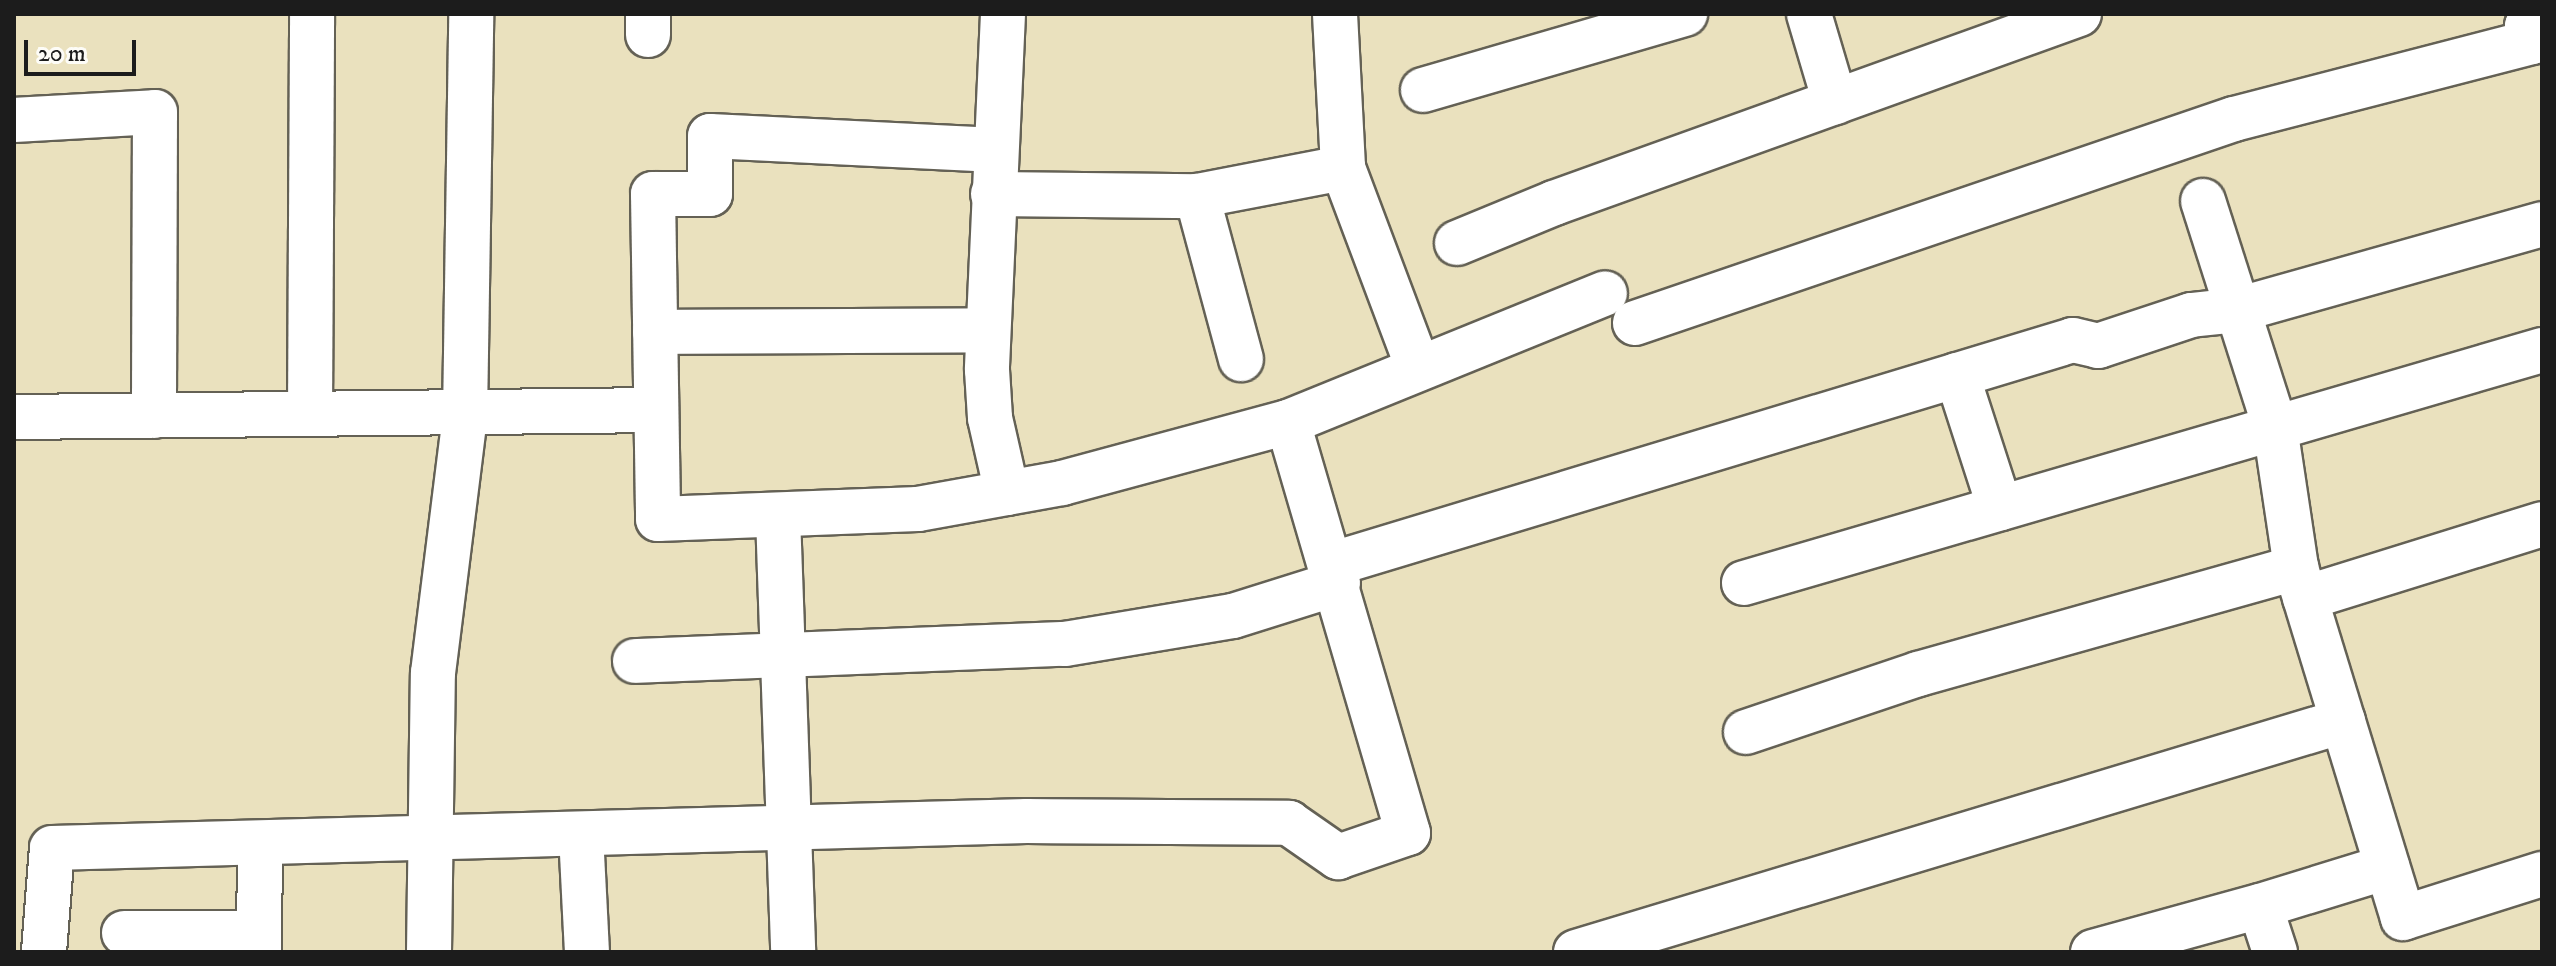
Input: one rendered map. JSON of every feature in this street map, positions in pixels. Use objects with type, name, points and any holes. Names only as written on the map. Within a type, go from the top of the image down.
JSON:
[{"type":"street","points":[[310,414],[312,14]]},
{"type":"street","points":[[429,952],[433,673],[465,416],[471,14]]},
{"type":"street","points":[[1003,14],[988,330],[990,418],[1007,493]]},
{"type":"street","points":[[1335,14],[1343,168],[1418,368]]},
{"type":"street","points":[[1423,90],[1685,14]]},
{"type":"street","points":[[1809,14],[1835,102]]},
{"type":"street","points":[[1457,243],[1554,203],[2079,14]]},
{"type":"street","points":[[996,150],[710,136],[710,194],[653,194],[658,519],[918,509],[1007,493],[1288,422],[1418,368],[2234,119],[2533,36]]},
{"type":"street","points":[[14,120],[155,112],[154,416]]},
{"type":"street","points":[[993,194],[1197,196],[1343,168]]},
{"type":"street","points":[[1197,196],[1241,359]]},
{"type":"street","points":[[2203,201],[2275,427],[2300,583],[2403,918],[2542,874]]},
{"type":"street","points":[[635,661],[1065,644],[1233,616],[1336,574],[2073,340],[2098,346],[2191,315],[2237,310],[2542,224]]},
{"type":"street","points":[[655,332],[988,330]]},
{"type":"street","points":[[1744,583],[2542,350]]},
{"type":"street","points":[[1957,375],[2000,508]]},
{"type":"street","points":[[14,417],[465,416],[656,410]]},
{"type":"street","points":[[44,952],[33,848],[429,841],[1027,821],[1289,823],[1338,857],[1408,833],[1336,574],[1288,422]]},
{"type":"street","points":[[778,516],[793,952]]},
{"type":"street","points":[[1746,732],[1918,674],[2542,524]]},
{"type":"street","points":[[1576,952],[2343,721]]},
{"type":"street","points":[[581,834],[587,952]]},
{"type":"street","points":[[124,933],[259,942],[260,843]]},
{"type":"street","points":[[2093,952],[2387,867]]},
{"type":"street","points":[[2260,906],[2275,952]]}]
